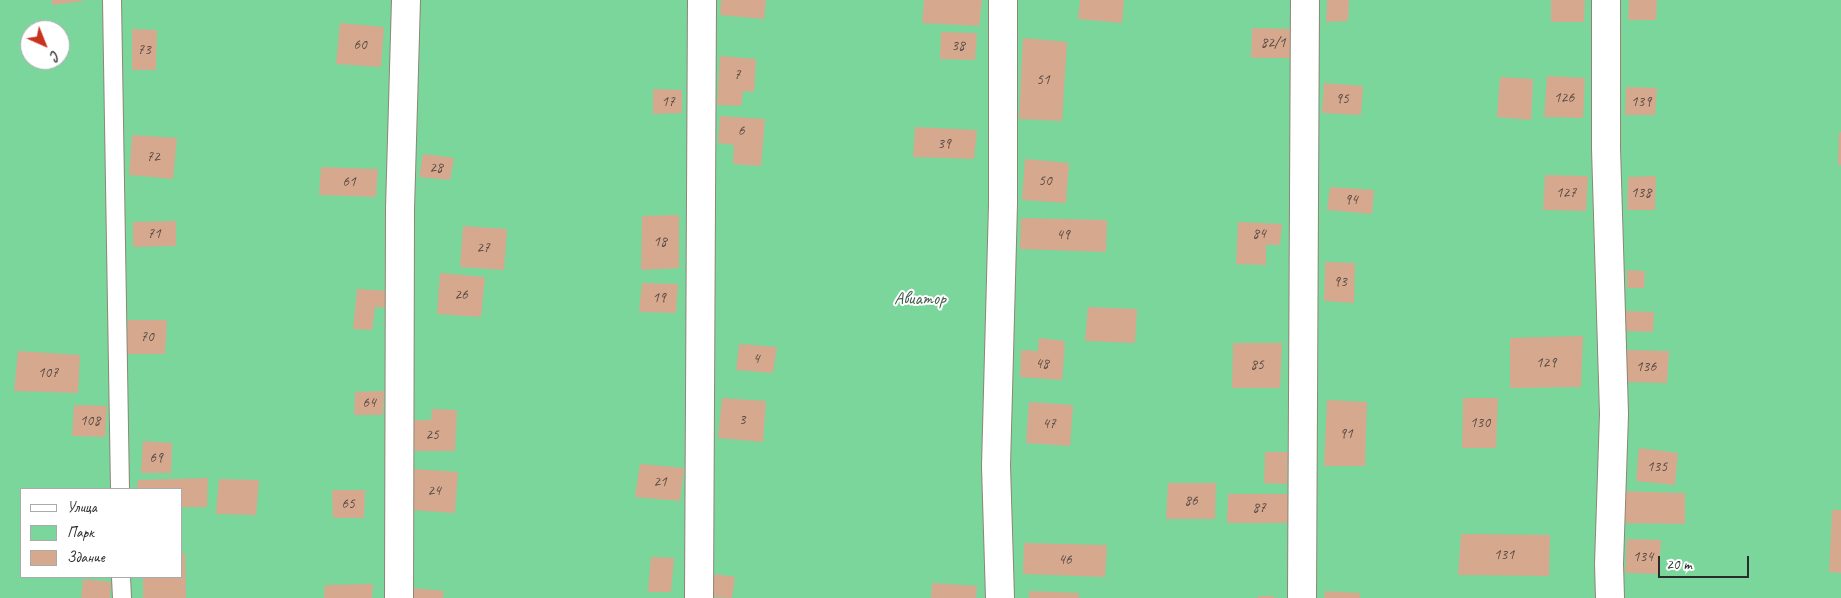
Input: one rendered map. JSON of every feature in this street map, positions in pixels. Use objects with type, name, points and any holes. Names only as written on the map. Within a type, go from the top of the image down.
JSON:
[{"type":"street","points":[[399,598],[400,208],[406,0]]},
{"type":"street","points":[[698,598],[702,0]]},
{"type":"street","points":[[1000,598],[996,466],[1003,204],[1003,0]]},
{"type":"street","points":[[1302,598],[1305,0]]},
{"type":"street","points":[[1606,0],[1606,148],[1614,414],[1609,564],[1610,598]]},
{"type":"lane","points":[[112,0],[120,488]]},
{"type":"lane","points":[[121,578],[122,598]]},
{"type":"green space","name":"Авиатор","points":[[0,0],[1841,0],[1841,598],[0,598]]},
{"type":"building","points":[[52,0],[83,0],[83,1],[52,5]]},
{"type":"building","points":[[721,0],[766,0],[764,19],[720,15]]},
{"type":"building","points":[[924,0],[982,0],[979,26],[922,23]]},
{"type":"building","points":[[1080,0],[1124,0],[1122,23],[1078,19]]},
{"type":"building","points":[[1327,0],[1349,0],[1348,21],[1326,22]]},
{"type":"building","points":[[1551,0],[1585,0],[1584,22],[1551,22]]},
{"type":"building","points":[[1629,0],[1657,0],[1656,20],[1628,20]]},
{"type":"building","points":[[340,23],[384,27],[381,67],[336,64]]},
{"type":"building","points":[[1252,28],[1296,29],[1295,58],[1251,58]]},
{"type":"building","points":[[132,29],[157,30],[156,70],[132,70]]},
{"type":"building","points":[[941,32],[977,33],[975,60],[940,59]]},
{"type":"building","points":[[1023,38],[1067,42],[1062,121],[1019,119]]},
{"type":"building","points":[[720,56],[756,59],[754,92],[743,91],[741,106],[717,105]]},
{"type":"building","points":[[1547,76],[1585,78],[1583,118],[1544,117]]},
{"type":"building","points":[[1500,77],[1533,79],[1531,120],[1497,117]]},
{"type":"building","points":[[1324,83],[1363,86],[1361,115],[1322,113]]},
{"type":"building","points":[[1626,87],[1657,88],[1655,115],[1625,115]]},
{"type":"building","points":[[653,89],[682,90],[682,113],[653,114]]},
{"type":"building","points":[[720,116],[765,119],[761,166],[733,164],[734,145],[718,143]]},
{"type":"building","points":[[915,127],[977,130],[974,159],[913,157]]},
{"type":"building","points":[[1839,132],[1841,132],[1841,165],[1838,165]]},
{"type":"building","points":[[132,135],[177,138],[173,179],[129,175]]},
{"type":"building","points":[[423,154],[454,158],[450,180],[419,177]]},
{"type":"building","points":[[1025,159],[1069,163],[1066,203],[1022,200]]},
{"type":"building","points":[[321,167],[378,169],[376,197],[319,195]]},
{"type":"building","points":[[1545,175],[1588,176],[1586,211],[1543,210]]},
{"type":"building","points":[[1656,176],[1655,210],[1627,210],[1628,177]]},
{"type":"building","points":[[1330,187],[1374,190],[1372,214],[1327,210]]},
{"type":"building","points":[[679,215],[679,268],[641,270],[642,216]]},
{"type":"building","points":[[1021,218],[1107,220],[1106,252],[1020,249]]},
{"type":"building","points":[[176,221],[176,246],[133,247],[133,222]]},
{"type":"building","points":[[1238,222],[1282,224],[1280,245],[1266,245],[1266,265],[1236,264]]},
{"type":"building","points":[[463,226],[507,229],[504,270],[460,267]]},
{"type":"building","points":[[1325,262],[1355,263],[1354,303],[1324,301]]},
{"type":"building","points":[[1627,270],[1645,271],[1644,288],[1627,288]]},
{"type":"building","points":[[440,273],[485,277],[481,317],[437,314]]},
{"type":"building","points":[[642,283],[678,284],[676,313],[639,312]]},
{"type":"building","points":[[357,289],[390,291],[388,308],[375,307],[372,330],[353,329]]},
{"type":"building","points":[[1088,307],[1137,309],[1135,343],[1085,341]]},
{"type":"building","points":[[1625,311],[1654,312],[1653,332],[1624,331]]},
{"type":"building","points":[[128,320],[167,320],[165,354],[126,354]]},
{"type":"building","points":[[1583,336],[1581,387],[1510,388],[1510,338]]},
{"type":"building","points":[[1039,338],[1065,341],[1062,380],[1020,377],[1021,350],[1038,351]]},
{"type":"building","points":[[1233,343],[1282,343],[1280,388],[1232,388]]},
{"type":"building","points":[[739,344],[777,347],[773,373],[736,370]]},
{"type":"building","points":[[1625,350],[1669,351],[1667,383],[1623,382]]},
{"type":"building","points":[[18,351],[80,355],[78,393],[14,391]]},
{"type":"building","points":[[384,391],[383,415],[354,415],[355,392]]},
{"type":"building","points":[[722,398],[766,401],[763,442],[718,438]]},
{"type":"building","points":[[1463,398],[1498,398],[1496,448],[1462,448]]},
{"type":"building","points":[[1327,400],[1367,402],[1365,466],[1324,466]]},
{"type":"building","points":[[1029,402],[1073,405],[1070,446],[1026,443]]},
{"type":"building","points":[[74,405],[107,406],[105,437],[72,436]]},
{"type":"building","points":[[432,409],[457,410],[455,451],[407,451],[408,420],[431,420]]},
{"type":"building","points":[[143,441],[172,443],[171,473],[141,473]]},
{"type":"building","points":[[1639,448],[1678,453],[1675,485],[1636,481]]},
{"type":"building","points":[[1265,452],[1288,452],[1287,484],[1264,483]]},
{"type":"building","points":[[640,464],[684,468],[680,501],[635,497]]},
{"type":"building","points":[[414,469],[458,472],[455,513],[411,510]]},
{"type":"building","points":[[208,478],[207,507],[182,507],[182,488],[137,488],[138,480]]},
{"type":"building","points":[[219,479],[259,480],[256,515],[216,514]]},
{"type":"building","points":[[1168,483],[1216,483],[1215,519],[1166,519]]},
{"type":"building","points":[[332,490],[365,490],[364,518],[333,518]]},
{"type":"building","points":[[1618,491],[1685,493],[1685,524],[1618,523]]},
{"type":"building","points":[[1228,494],[1291,494],[1290,523],[1227,523]]},
{"type":"building","points":[[1832,510],[1841,510],[1841,573],[1829,572]]},
{"type":"building","points":[[1461,534],[1550,535],[1549,576],[1458,575]]},
{"type":"building","points":[[1627,539],[1661,540],[1659,574],[1625,573]]},
{"type":"building","points":[[1024,543],[1107,545],[1105,577],[1023,574]]},
{"type":"building","points":[[182,553],[185,553],[186,598],[143,598],[143,578],[182,578]]},
{"type":"building","points":[[651,557],[674,558],[671,592],[648,592]]},
{"type":"building","points":[[715,574],[735,577],[732,598],[711,597]]},
{"type":"building","points":[[83,579],[111,582],[110,598],[81,598]]},
{"type":"building","points":[[932,583],[977,586],[976,598],[931,598]]},
{"type":"building","points":[[373,584],[372,598],[324,598],[325,585]]},
{"type":"building","points":[[413,588],[444,591],[443,598],[412,598]]},
{"type":"building","points":[[1029,591],[1079,593],[1079,598],[1029,598]]},
{"type":"building","points":[[1325,591],[1360,593],[1360,598],[1324,598]]},
{"type":"building","points":[[1258,596],[1274,596],[1274,598],[1258,598]]}]
